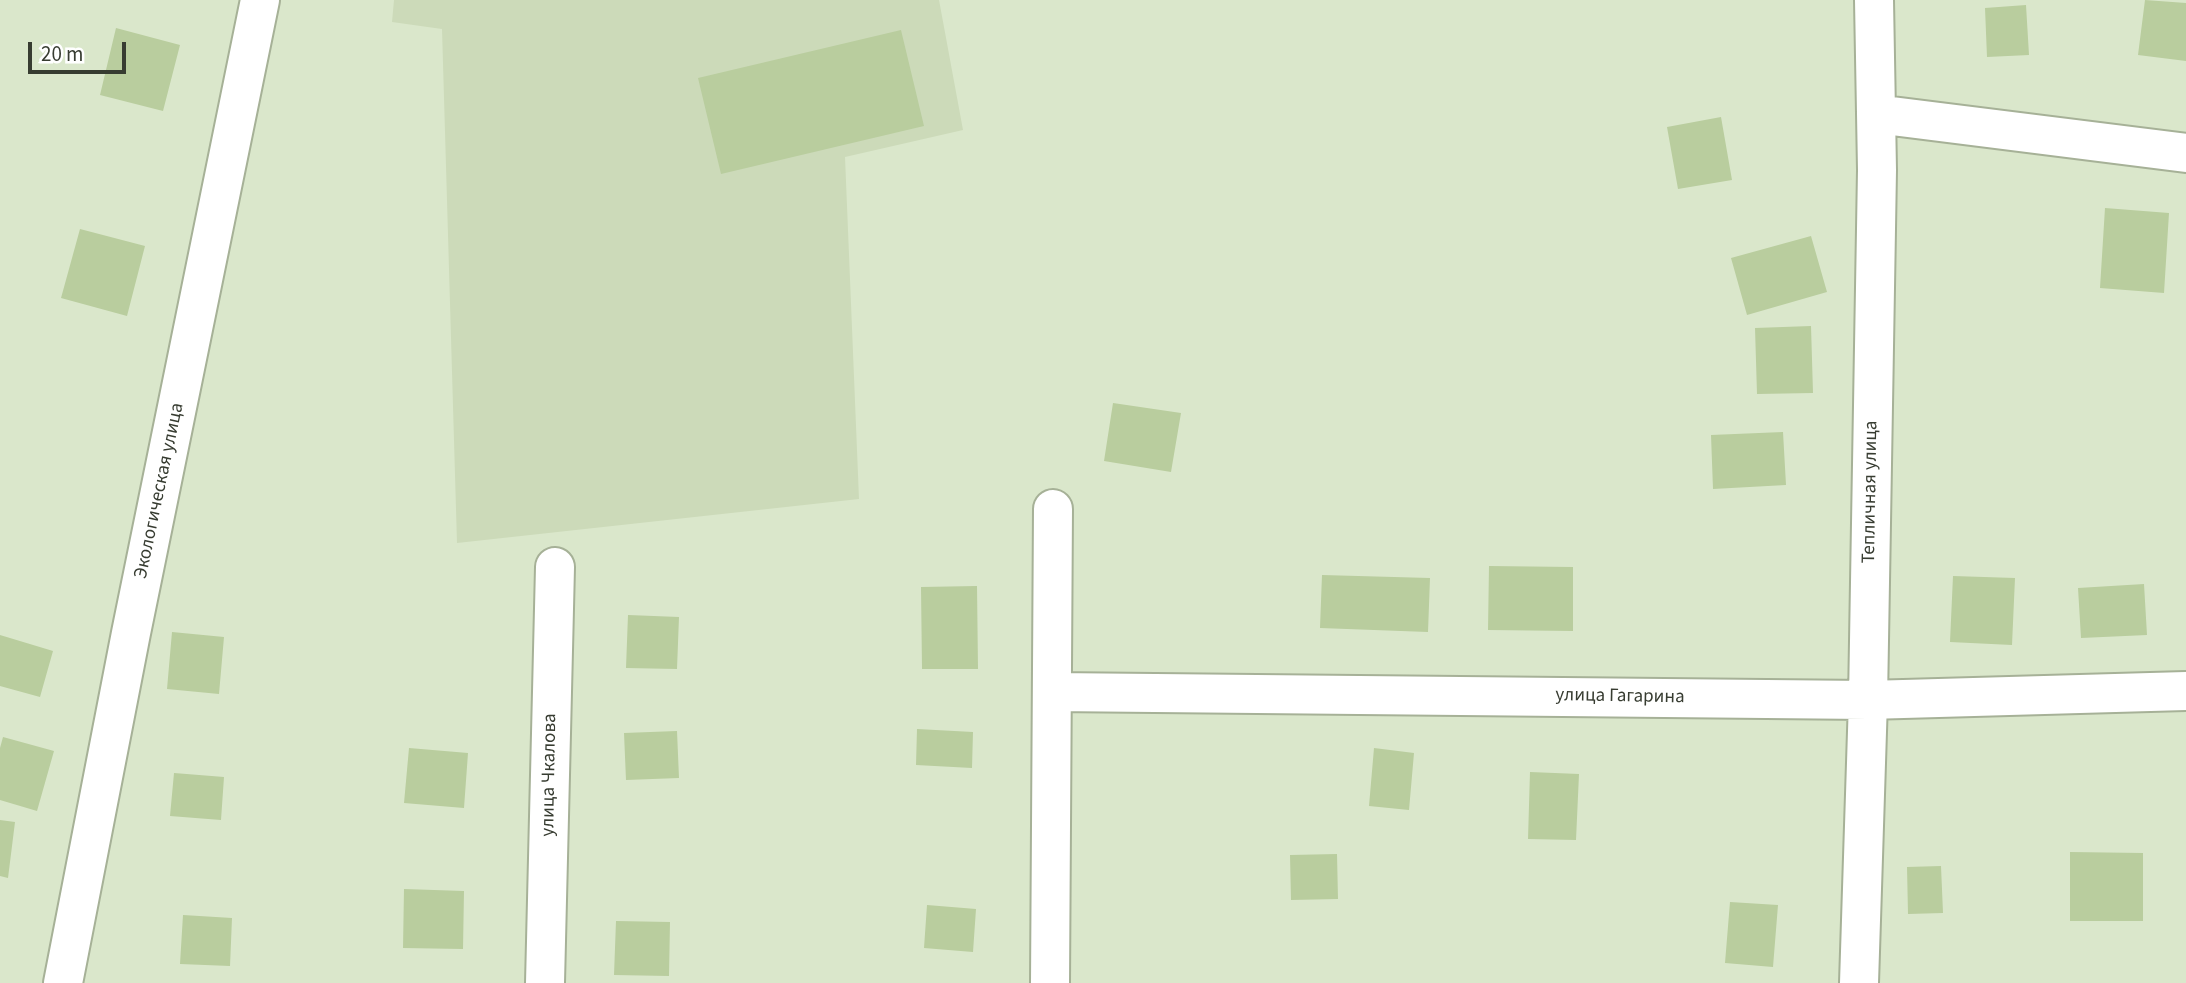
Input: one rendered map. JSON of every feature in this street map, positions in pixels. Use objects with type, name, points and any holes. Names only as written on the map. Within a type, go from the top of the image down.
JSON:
[{"type":"street","name":"Экологическая улица","points":[[62,983],[260,0]]},
{"type":"street","name":"Тепличная улица","points":[[1859,983],[1868,700],[1876,114],[1874,0]]},
{"type":"street","points":[[1876,114],[2186,153]]},
{"type":"street","points":[[1050,983],[1053,509]]},
{"type":"street","name":"улица Чкалова","points":[[545,983],[555,567]]},
{"type":"street","name":"улица Гагарина","points":[[1053,692],[1868,700],[2186,691]]},
{"type":"shaded area","points":[[394,0],[939,0],[963,130],[845,157],[859,499],[457,543],[442,29],[392,22]]},
{"type":"building","points":[[2145,0],[2186,3],[2186,61],[2138,55]]},
{"type":"building","points":[[2026,5],[2029,55],[1987,57],[1985,8]]},
{"type":"building","points":[[116,28],[180,45],[163,111],[100,95]]},
{"type":"building","points":[[901,30],[924,126],[721,174],[698,78]]},
{"type":"building","points":[[1721,117],[1732,180],[1678,189],[1667,127]]},
{"type":"building","points":[[2105,208],[2169,213],[2164,293],[2100,288]]},
{"type":"building","points":[[80,229],[145,246],[127,316],[61,298]]},
{"type":"building","points":[[1811,236],[1827,292],[1747,315],[1731,258]]},
{"type":"building","points":[[1811,326],[1813,393],[1757,394],[1755,328]]},
{"type":"building","points":[[1113,403],[1181,413],[1171,472],[1104,461]]},
{"type":"building","points":[[1783,432],[1786,485],[1713,489],[1711,435]]},
{"type":"building","points":[[1489,566],[1573,567],[1573,631],[1488,630]]},
{"type":"building","points":[[1322,575],[1430,578],[1428,632],[1320,628]]},
{"type":"building","points":[[1953,576],[2015,578],[2012,645],[1950,642]]},
{"type":"building","points":[[2144,584],[2147,635],[2081,638],[2078,588]]},
{"type":"building","points":[[977,586],[978,669],[922,669],[921,587]]},
{"type":"building","points":[[628,615],[679,617],[677,669],[626,668]]},
{"type":"building","points":[[172,632],[224,637],[219,694],[167,689]]},
{"type":"building","points":[[0,635],[53,651],[40,697],[0,686]]},
{"type":"building","points":[[917,729],[973,732],[972,768],[916,765]]},
{"type":"building","points":[[677,731],[679,778],[626,780],[624,733]]},
{"type":"building","points":[[3,737],[54,751],[37,811],[0,800],[0,748]]},
{"type":"building","points":[[409,748],[468,753],[464,808],[404,803]]},
{"type":"building","points":[[1374,748],[1414,753],[1409,810],[1369,806]]},
{"type":"building","points":[[1530,772],[1579,774],[1576,840],[1528,839]]},
{"type":"building","points":[[174,773],[224,777],[221,820],[170,816]]},
{"type":"building","points":[[0,820],[15,822],[8,878],[0,876]]},
{"type":"building","points":[[2070,852],[2143,853],[2143,921],[2070,921]]},
{"type":"building","points":[[1337,854],[1338,899],[1291,900],[1290,855]]},
{"type":"building","points":[[1941,866],[1943,913],[1908,914],[1907,867]]},
{"type":"building","points":[[404,889],[464,891],[463,949],[403,948]]},
{"type":"building","points":[[1730,902],[1778,905],[1773,967],[1725,963]]},
{"type":"building","points":[[927,905],[976,909],[973,952],[924,948]]},
{"type":"building","points":[[183,915],[232,918],[230,966],[180,964]]},
{"type":"building","points":[[616,921],[670,922],[669,976],[614,975]]}]
